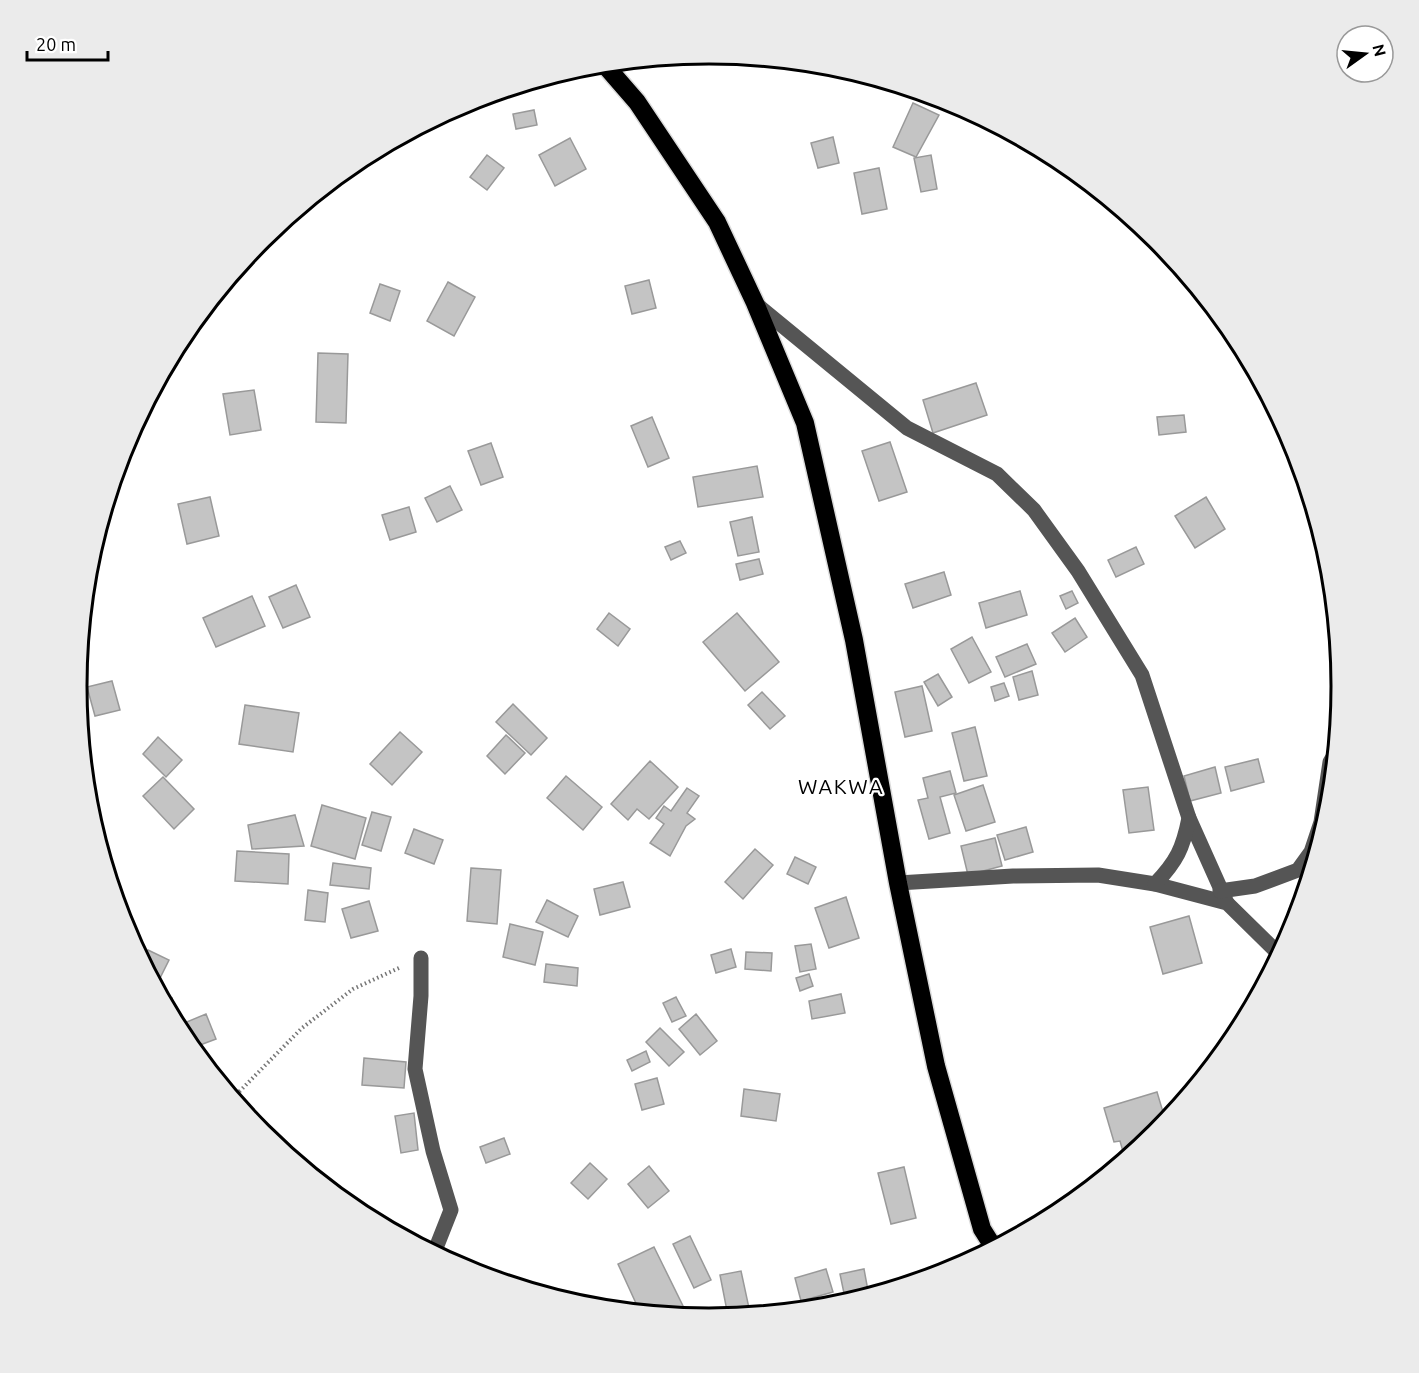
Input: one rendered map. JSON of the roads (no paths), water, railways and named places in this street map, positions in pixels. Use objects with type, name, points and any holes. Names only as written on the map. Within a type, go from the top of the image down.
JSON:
[{"type":"highway","points":[[611,72],[637,102],[717,222],[755,303],[805,423],[854,640],[898,883],[936,1066],[982,1229],[990,1241]]},
{"type":"street","points":[[755,303],[907,428],[997,474],[1034,510],[1078,571],[1142,675],[1189,818],[1224,897],[1274,948]]},
{"type":"street","points":[[1155,884],[1171,867],[1184,843],[1189,818]]},
{"type":"street","points":[[898,883],[1013,876],[1098,875],[1224,897],[1298,870],[1307,858]]},
{"type":"street","points":[[421,958],[422,996],[415,1068],[450,1210],[437,1245]]},
{"type":"street","points":[[982,1229],[984,1244]]},
{"type":"district","name":"WAKWA","points":[[841,787]]}]
